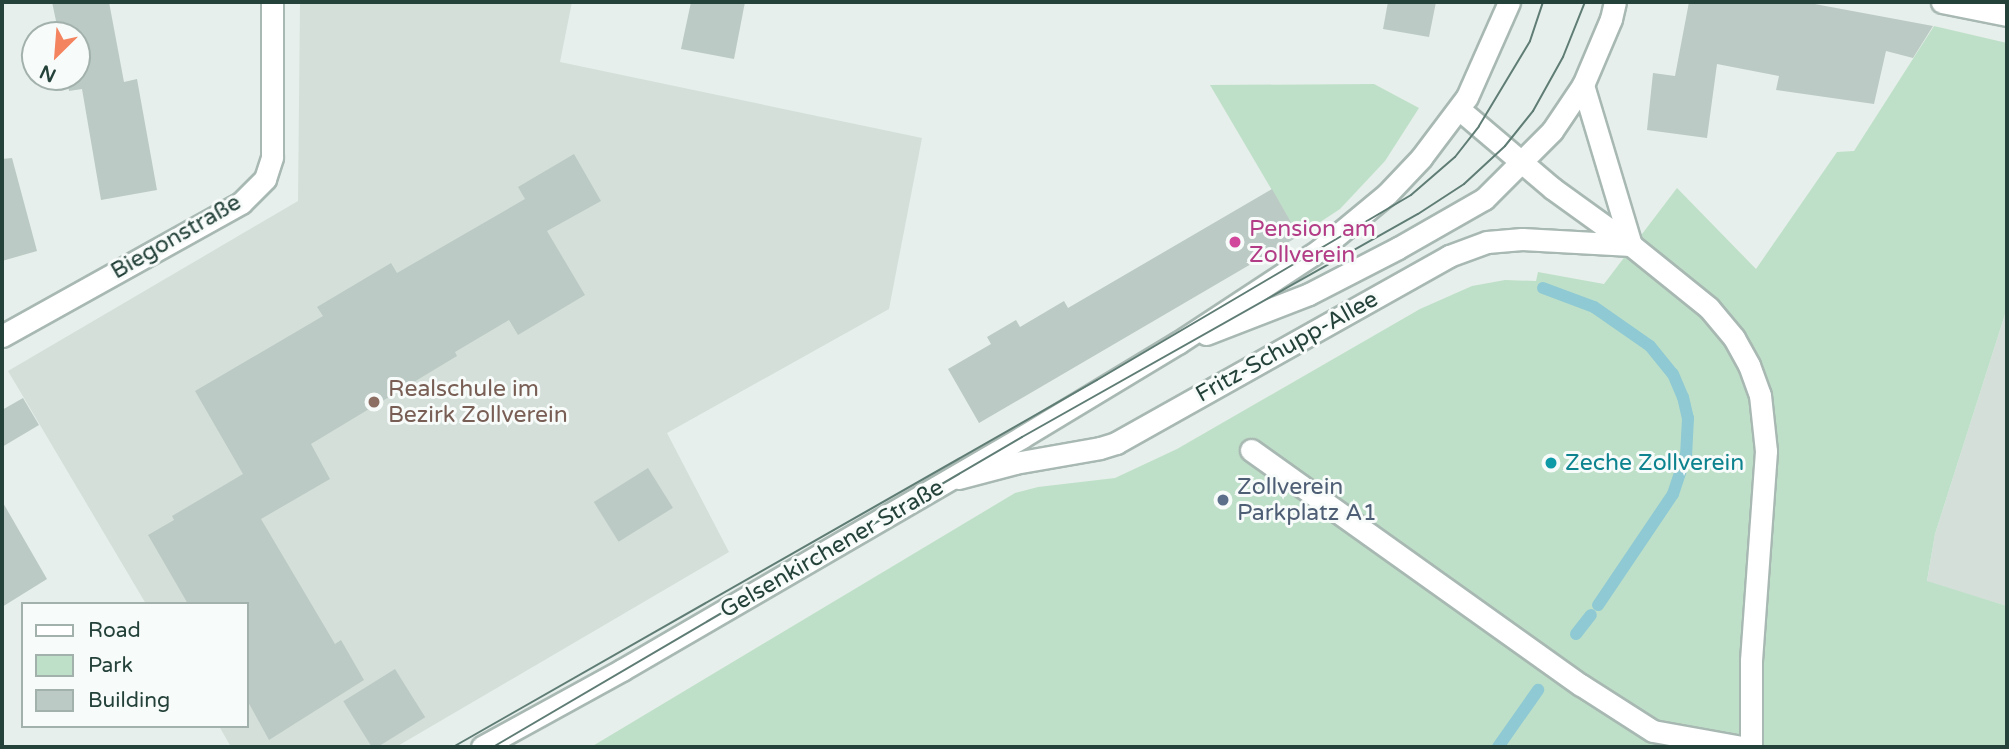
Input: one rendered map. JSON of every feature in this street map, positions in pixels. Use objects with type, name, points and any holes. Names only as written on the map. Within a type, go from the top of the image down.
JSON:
[{"type":"street","name":"Biegonstraße","points":[[2,336],[241,203],[265,179],[272,157],[272,2]]},
{"type":"street","name":"Gelsenkirchener Straße","points":[[482,747],[622,670],[947,481],[1178,343],[1318,251],[1377,202],[1421,158],[1459,109],[1486,57],[1509,2]]},
{"type":"street","name":"Gelsenkirchener Straße","points":[[1178,343],[1309,294],[1484,199],[1523,163],[1552,131],[1583,85],[1611,19],[1615,2]]},
{"type":"street","points":[[1942,2],[2007,15]]},
{"type":"street","points":[[1583,85],[1631,245]]},
{"type":"street","points":[[1459,109],[1552,188],[1631,245],[1723,321],[1742,350],[1760,395],[1766,451],[1751,660],[1751,747]]},
{"type":"street","name":"Fritz-Schupp-Allee","points":[[947,481],[1015,463],[1100,449],[1116,443],[1449,256],[1487,242],[1522,239],[1631,245]]},
{"type":"street","points":[[1251,450],[1581,685],[1653,732],[1741,747]]},
{"type":"shaded area","name":"Realschule im Bezirk Zollverein","points":[[300,2],[572,2],[560,62],[922,138],[889,309],[667,433],[729,552],[396,747],[231,747],[220,728],[248,728],[248,602],[145,602],[8,371],[298,201]]},
{"type":"shaded area","points":[[2007,308],[2007,606],[1927,582],[1935,534]]},
{"type":"green space","name":"Zeche Zollverein","points":[[1934,26],[2007,43],[2007,308],[1935,534],[1927,581],[2007,606],[2007,747],[591,747],[1015,493],[1038,487],[1115,478],[1177,449],[1420,309],[1472,286],[1505,280],[1536,281],[1538,272],[1604,284],[1677,188],[1756,269],[1837,152],[1854,151]]},
{"type":"green space","points":[[1374,84],[1419,108],[1385,161],[1340,209],[1299,236],[1210,85]]},
{"type":"building","points":[[52,2],[109,2],[124,82],[137,79],[157,190],[101,200],[82,91],[91,91],[91,21],[56,21]]},
{"type":"building","points":[[691,2],[745,2],[734,59],[681,49]]},
{"type":"building","points":[[1388,2],[1436,2],[1429,37],[1383,29]]},
{"type":"building","points":[[1689,2],[1804,2],[1933,26],[1913,58],[1886,51],[1874,104],[1776,90],[1779,76],[1717,64],[1707,138],[1647,130],[1653,73],[1675,76]]},
{"type":"building","points":[[574,154],[601,201],[547,231],[585,295],[518,335],[509,320],[455,352],[457,356],[311,444],[330,479],[261,519],[335,644],[341,640],[364,680],[269,740],[248,702],[248,602],[187,602],[148,535],[174,520],[172,516],[243,474],[195,391],[323,316],[317,307],[391,263],[397,273],[525,199],[518,187]]},
{"type":"building","points":[[12,158],[37,251],[2,261],[2,159]]},
{"type":"building","points":[[1272,189],[1299,236],[979,423],[948,369],[991,344],[987,337],[1016,320],[1020,327],[1064,301],[1068,308]]},
{"type":"building","points":[[23,398],[39,425],[2,447],[2,410]]},
{"type":"building","points":[[648,468],[673,508],[619,542],[594,502]]},
{"type":"building","points":[[2,501],[47,579],[2,607]]},
{"type":"building","points":[[395,669],[425,717],[378,747],[372,747],[343,701]]},
{"type":"waterway","points":[[1543,288],[1594,307],[1650,346],[1673,374],[1688,418],[1686,455],[1673,494],[1598,605]]},
{"type":"waterway","points":[[1576,634],[1591,615]]},
{"type":"waterway","points":[[1498,747],[1538,690]]},
{"type":"tram line","points":[[453,747],[1097,380],[1411,195],[1455,157],[1479,126],[1530,41],[1543,2]]},
{"type":"tram line","points":[[493,747],[1022,437],[1418,214],[1464,184],[1505,146],[1533,111],[1563,57],[1585,2]]},
{"type":"place","name":"Pension am Zollverein","points":[[1235,242]]},
{"type":"place","name":"Realschule im Bezirk Zollverein","points":[[374,402]]},
{"type":"place","name":"Zeche Zollverein","points":[[1551,463]]},
{"type":"place","name":"Zollverein Parkplatz A1","points":[[1223,500]]}]
